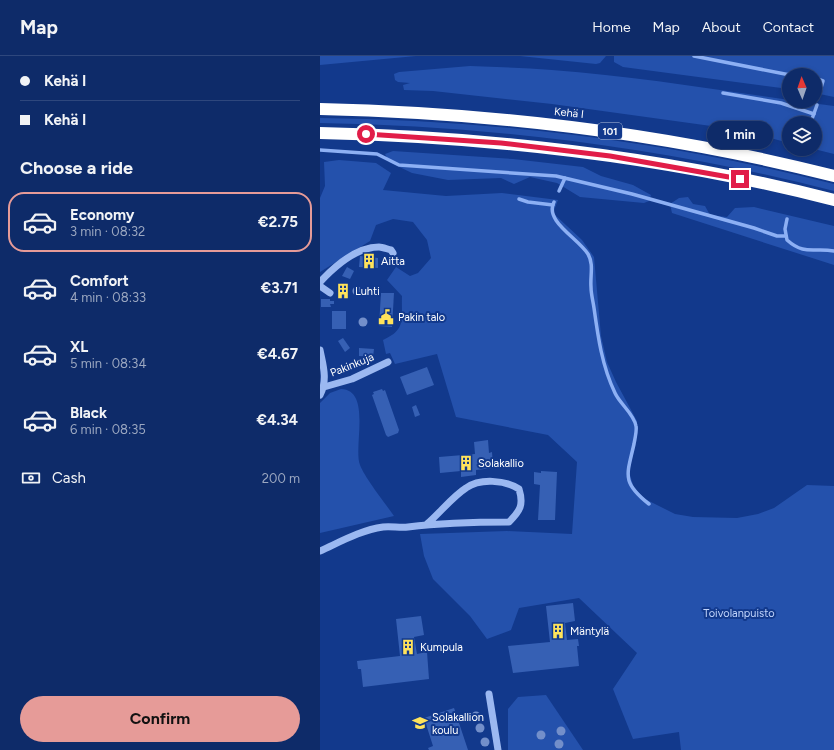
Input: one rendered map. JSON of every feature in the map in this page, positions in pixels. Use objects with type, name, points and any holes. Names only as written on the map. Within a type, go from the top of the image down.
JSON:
[{"type":"highway","name":"Kehä I","points":[[320,109],[443,114],[613,131],[715,149],[834,176]]},
{"type":"highway","name":"101","points":[[320,133],[440,137],[610,156],[710,173],[834,200]]},
{"type":"street","points":[[320,282],[330,271],[352,256],[368,249],[379,247],[391,250],[393,254]]},
{"type":"street","points":[[320,286],[330,293]]},
{"type":"street","points":[[320,350],[325,372],[324,387],[320,395]]},
{"type":"street","name":"Pakinkuja","points":[[324,387],[352,379],[388,362]]},
{"type":"street","points":[[320,551],[352,536],[383,527],[406,528],[427,524],[509,522],[518,513],[522,506],[519,489],[511,484],[493,481],[474,483],[465,488],[427,524]]},
{"type":"street","points":[[489,694],[498,750]]},
{"type":"green space","points":[[320,56],[416,56],[320,65]]},
{"type":"green space","points":[[520,56],[606,56],[600,63],[596,64]]},
{"type":"green space","points":[[614,56],[834,56],[834,97],[822,94],[822,68],[782,68],[782,88],[623,67],[614,62]]},
{"type":"green space","points":[[470,66],[552,70],[623,77],[782,99],[782,108],[822,108],[822,104],[834,106],[834,154],[822,151],[822,116],[782,116],[782,141],[740,130],[552,104],[433,91],[404,90],[403,85],[410,83],[398,82],[395,80],[394,74],[399,72]]},
{"type":"green space","points":[[320,118],[450,123],[514,128],[643,145],[771,169],[834,184],[834,191],[771,176],[644,151],[515,134],[385,125],[320,123]]},
{"type":"green space","points":[[393,151],[513,159],[583,167],[601,176],[633,185],[651,195],[649,201],[644,203],[580,197],[557,183],[530,177],[514,184],[501,178],[448,180],[412,173],[389,162],[385,154]]},
{"type":"green space","name":"Toivolanpuisto","points":[[339,160],[376,163],[391,173],[383,190],[446,196],[502,193],[558,200],[553,213],[582,240],[594,257],[601,336],[607,362],[637,421],[637,435],[629,472],[634,488],[645,499],[675,514],[693,517],[737,518],[758,514],[774,508],[807,485],[834,486],[834,750],[681,750],[679,732],[633,739],[613,689],[637,653],[579,598],[519,608],[511,630],[487,639],[470,616],[433,579],[424,556],[420,534],[507,531],[572,534],[577,462],[548,435],[456,417],[437,354],[395,364],[390,353],[386,354],[383,340],[396,332],[402,317],[402,296],[387,280],[396,267],[410,276],[418,273],[431,258],[427,240],[413,222],[393,219],[376,225],[370,241],[320,272],[320,198],[325,186],[324,162]]},
{"type":"green space","points":[[688,197],[693,204],[705,206],[710,215],[727,217],[735,208],[754,207],[834,226],[834,265],[672,213],[670,204],[679,198]]},
{"type":"green space","points":[[341,389],[350,392],[356,399],[359,409],[360,421],[358,457],[360,465],[394,516],[320,533],[320,403],[330,393]]},
{"type":"green space","points":[[546,695],[583,750],[508,750],[508,709],[518,697]]},
{"type":"building","name":"Aitta","points":[[360,256],[378,258],[378,268],[359,267]]},
{"type":"building","name":"Luhti","points":[[347,267],[354,271],[350,279],[342,276]]},
{"type":"building","name":"Luhti","points":[[340,285],[348,286],[347,297],[338,295]]},
{"type":"building","name":"Pakin talo","points":[[381,293],[394,293],[392,327],[379,326]]},
{"type":"building","points":[[321,299],[330,299],[330,301],[334,301],[334,304],[330,304],[331,307],[321,307]]},
{"type":"building","points":[[332,311],[346,311],[346,329],[332,329]]},
{"type":"building","points":[[343,338],[350,348],[345,352],[338,341]]},
{"type":"building","points":[[359,348],[374,349],[373,357],[359,356]]},
{"type":"building","points":[[427,367],[434,385],[407,395],[400,377]]},
{"type":"building","points":[[382,389],[383,391],[385,390],[399,430],[398,433],[388,437],[372,395],[374,394],[373,392]]},
{"type":"building","points":[[416,405],[420,415],[415,417],[412,407]]},
{"type":"building","name":"Solakallio","points":[[488,440],[489,453],[492,452],[493,468],[476,470],[476,475],[461,477],[461,471],[440,473],[439,457],[475,454],[474,442]]},
{"type":"building","points":[[541,471],[557,472],[555,520],[538,520],[540,485],[534,484],[534,472],[541,473]]},
{"type":"building","name":"Mäntylä","points":[[573,603],[575,621],[565,623],[567,640],[578,639],[579,646],[577,646],[579,666],[513,673],[508,646],[550,642],[546,606]]},
{"type":"building","name":"Kumpula","points":[[421,616],[424,635],[414,637],[417,654],[427,652],[429,679],[363,687],[361,669],[358,669],[357,661],[400,656],[396,619]]},
{"type":"building","points":[[454,708],[468,750],[429,750],[428,748],[433,746],[424,718]]},
{"type":"waterway","points":[[694,56],[782,73]]},
{"type":"waterway","points":[[822,81],[822,84]]},
{"type":"waterway","points":[[723,93],[781,103],[814,114]]},
{"type":"waterway","points":[[813,116],[816,108]]},
{"type":"waterway","points":[[320,150],[377,154],[399,165],[556,176],[632,194],[754,228],[777,236],[786,236]]},
{"type":"waterway","points":[[559,191],[565,178]]},
{"type":"waterway","points":[[519,199],[528,202],[553,205]]},
{"type":"waterway","points":[[554,202],[552,209],[558,223],[583,248],[590,258],[591,292],[604,362],[615,393],[633,417],[636,426],[636,435],[629,463],[628,477],[634,490],[649,504]]},
{"type":"waterway","points":[[787,219],[785,229],[787,240],[793,245],[810,250],[834,251]]},
{"type":"place","name":"Aitta","points":[[369,261]]},
{"type":"place","name":"Luhti","points":[[343,291]]},
{"type":"place","name":"Pakin talo","points":[[386,317]]},
{"type":"place","name":"Solakallio","points":[[466,463]]},
{"type":"place","name":"Mäntylä","points":[[558,631]]},
{"type":"place","name":"Kumpula","points":[[408,647]]},
{"type":"place","name":"Solakallion koulu","points":[[420,723]]},
{"type":"route","points":[[366,134],[440,137],[610,156],[740,179]]}]
